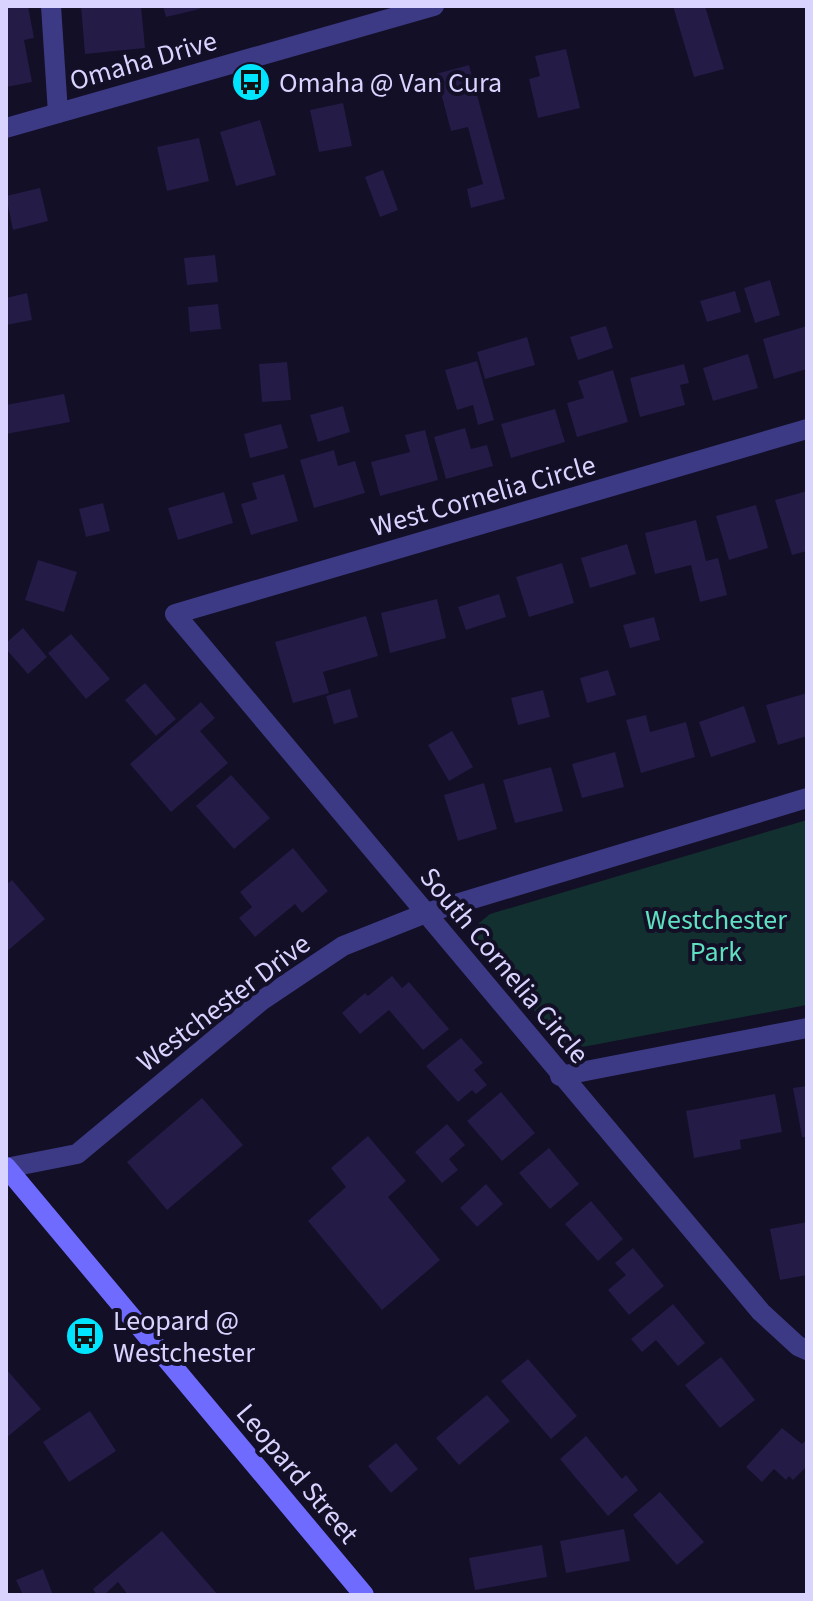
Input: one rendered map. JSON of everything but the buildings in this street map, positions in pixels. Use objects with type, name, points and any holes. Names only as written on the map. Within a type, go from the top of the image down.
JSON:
[{"type":"main road","name":"Leopard Street","points":[[6,1167],[364,1595]]},
{"type":"street","points":[[51,6],[58,113]]},
{"type":"street","name":"Omaha Drive","points":[[6,128],[434,6]]},
{"type":"street","name":"West Cornelia Circle","points":[[175,614],[807,429]]},
{"type":"street","name":"South Cornelia Circle","points":[[175,614],[761,1312],[803,1348]]},
{"type":"street","name":"Westchester Drive","points":[[6,1167],[77,1154],[261,1001],[343,946],[426,913],[807,798]]},
{"type":"street","points":[[560,1076],[807,1028]]},
{"type":"green space","name":"Westchester Park","points":[[807,820],[807,1005],[577,1048],[563,1045],[477,942],[479,923],[490,914]]},
{"type":"place","name":"Omaha @ Van Cura","points":[[251,82]]},
{"type":"place","name":"Leopard @ Westchester","points":[[85,1336]]}]
